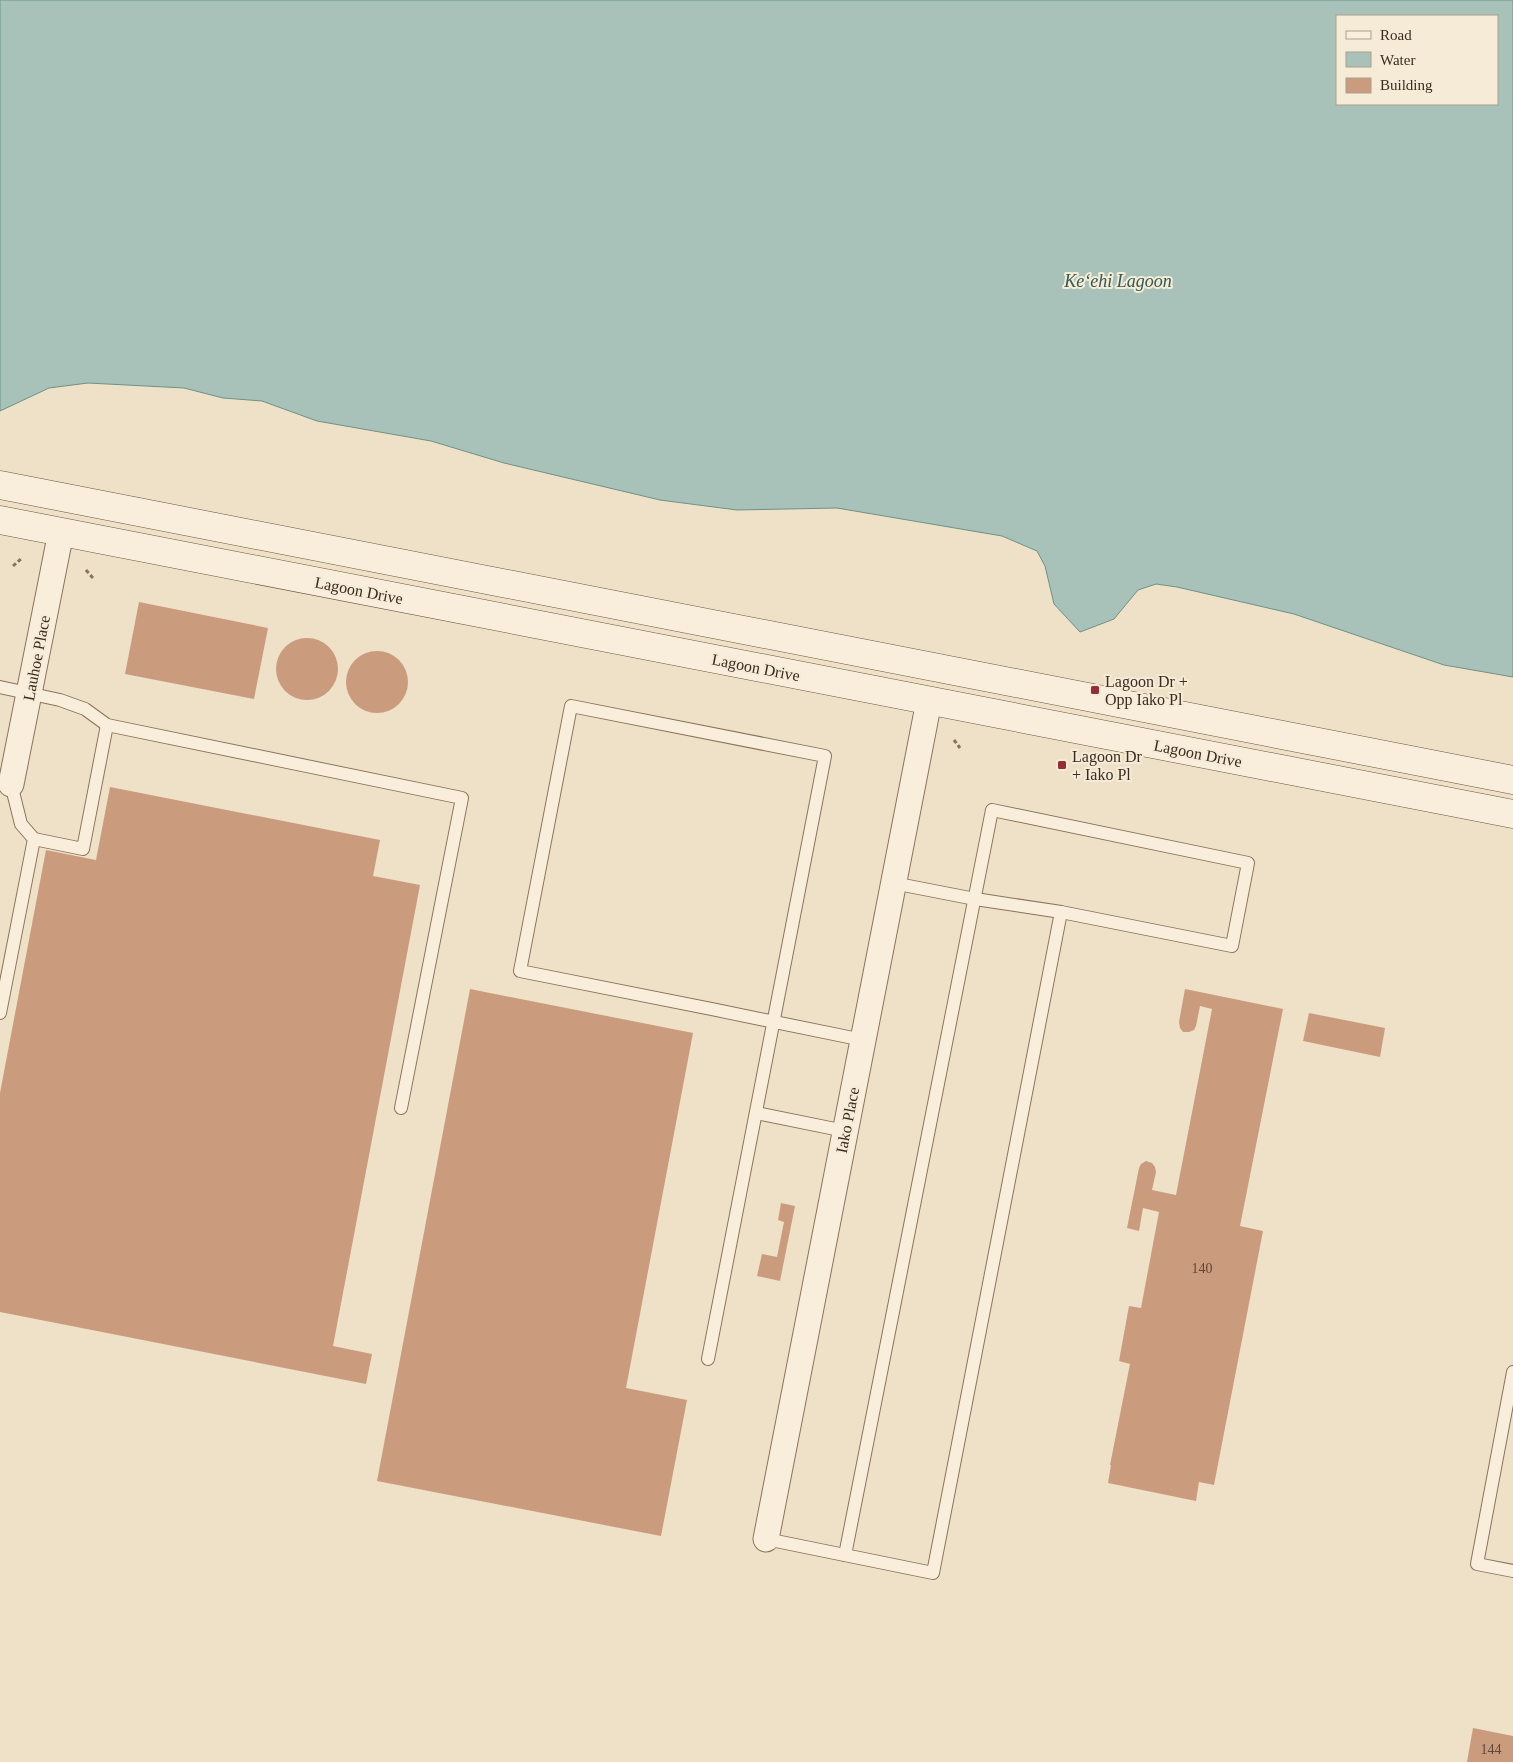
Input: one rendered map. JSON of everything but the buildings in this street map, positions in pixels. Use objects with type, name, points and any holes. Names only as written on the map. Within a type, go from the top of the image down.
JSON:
[{"type":"street","points":[[0,485],[1513,780]]},
{"type":"street","points":[[61,532],[68,498]]},
{"type":"street","name":"Lagoon Drive","points":[[0,520],[1513,814]]},
{"type":"street","name":"Lauhoe Place","points":[[11,784],[61,532]]},
{"type":"street","points":[[929,701],[935,667]]},
{"type":"street","name":"Iako Place","points":[[766,1539],[929,701]]},
{"type":"lane","points":[[0,687],[60,700],[85,709],[107,725],[462,798],[402,1108]]},
{"type":"lane","points":[[708,1359],[773,1022],[825,756],[571,706],[520,971],[773,1022],[863,1040]]},
{"type":"lane","points":[[11,784],[22,824],[34,839],[83,849],[107,725]]},
{"type":"lane","points":[[845,1555],[974,898],[992,810],[1248,863],[1232,946],[1061,912],[974,898],[893,883]]},
{"type":"lane","points":[[0,1013],[34,839]]},
{"type":"lane","points":[[766,1539],[933,1573],[1061,912]]},
{"type":"lane","points":[[756,1113],[845,1131]]},
{"type":"lane","points":[[1513,1372],[1476,1564],[1513,1571]]},
{"type":"path","points":[[12,566],[22,558]]},
{"type":"path","points":[[86,570],[93,578]]},
{"type":"path","points":[[954,740],[960,748]]},
{"type":"water","name":"Keʻehi Lagoon","points":[[0,0],[1513,0],[1513,677],[1444,665],[1294,614],[1177,587],[1156,584],[1138,590],[1114,619],[1080,632],[1054,604],[1045,566],[1037,551],[1002,536],[837,508],[737,510],[660,500],[504,463],[431,441],[317,421],[262,401],[223,398],[184,388],[88,383],[49,388],[0,411]]},
{"type":"place","name":"Lagoon Dr + Opp Iako Pl","points":[[1095,690]]},
{"type":"place","name":"Lagoon Dr + Iako Pl","points":[[1062,765]]}]
